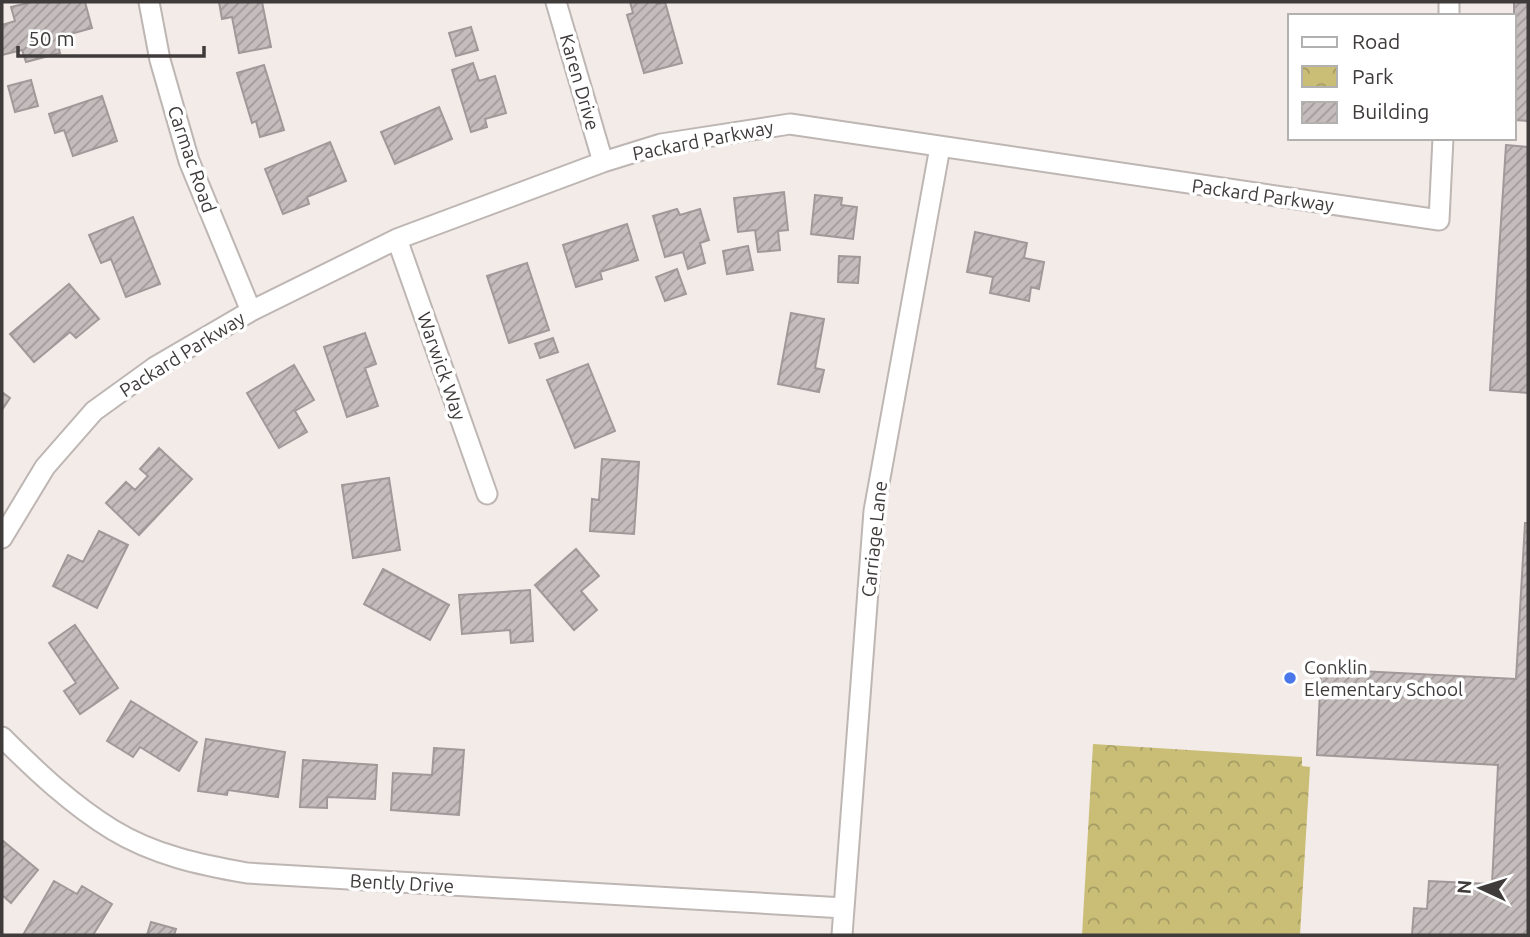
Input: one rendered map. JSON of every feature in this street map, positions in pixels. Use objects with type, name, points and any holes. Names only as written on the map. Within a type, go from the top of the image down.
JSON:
[{"type":"street","name":"Carmac Road","points":[[149,2],[160,60],[190,161],[251,311]]},
{"type":"street","name":"Karen Drive","points":[[556,2],[603,162]]},
{"type":"street","name":"Packard Parkway","points":[[2,538],[45,467],[94,411],[155,367],[251,311],[397,239],[603,162],[662,144],[790,124],[1439,220],[1443,140]]},
{"type":"street","name":"Carriage Lane","points":[[842,935],[874,511],[940,147]]},
{"type":"street","name":"Warwick Way","points":[[397,239],[487,494]]},
{"type":"street","name":"Bently Drive","points":[[2,737],[38,773],[114,831],[153,850],[201,866],[247,873],[844,908]]},
{"type":"green space","points":[[1093,744],[1302,757],[1302,766],[1310,767],[1300,935],[1082,935]]},
{"type":"building","points":[[32,2],[85,2],[92,28],[56,38],[60,53],[26,62],[22,50],[2,55],[2,25],[15,21],[11,7]]},
{"type":"building","points":[[219,2],[262,2],[271,47],[239,53],[232,17],[222,19]]},
{"type":"building","points":[[630,2],[665,2],[682,63],[644,73],[627,15],[633,13]]},
{"type":"building","points":[[1514,2],[1528,2],[1528,121],[1516,120]]},
{"type":"building","points":[[471,27],[478,50],[456,56],[449,33]]},
{"type":"building","points":[[473,63],[479,81],[495,76],[506,113],[485,119],[487,127],[471,132],[452,70]]},
{"type":"building","points":[[264,65],[284,130],[260,137],[256,121],[252,123],[237,73]]},
{"type":"building","points":[[31,80],[38,106],[15,112],[8,86]]},
{"type":"building","points":[[102,96],[117,141],[73,156],[64,130],[55,133],[49,114]]},
{"type":"building","points":[[439,107],[452,139],[395,164],[381,132]]},
{"type":"building","points":[[330,142],[346,181],[307,197],[309,204],[283,214],[265,169]]},
{"type":"building","points":[[1506,145],[1528,147],[1528,393],[1490,390]]},
{"type":"building","points":[[784,192],[788,230],[778,231],[780,250],[758,252],[755,230],[738,232],[734,198]]},
{"type":"building","points":[[815,195],[842,198],[841,205],[857,207],[853,239],[811,234]]},
{"type":"building","points":[[677,209],[680,215],[700,209],[709,240],[700,243],[705,263],[688,269],[683,252],[665,257],[653,216]]},
{"type":"building","points":[[133,217],[160,284],[126,297],[111,259],[101,263],[89,235]]},
{"type":"building","points":[[627,224],[638,260],[600,272],[602,279],[576,287],[563,245]]},
{"type":"building","points":[[975,232],[1027,243],[1024,258],[1044,262],[1039,289],[1031,287],[1029,301],[990,293],[993,277],[967,272]]},
{"type":"building","points":[[748,246],[753,270],[727,274],[723,251]]},
{"type":"building","points":[[839,256],[860,257],[858,283],[838,282]]},
{"type":"building","points":[[527,263],[549,330],[509,343],[487,276]]},
{"type":"building","points":[[677,269],[686,294],[665,301],[656,277]]},
{"type":"building","points":[[69,284],[99,319],[76,338],[70,332],[34,362],[10,334]]},
{"type":"building","points":[[791,313],[824,319],[815,368],[824,370],[819,392],[778,384]]},
{"type":"building","points":[[365,333],[376,364],[365,368],[378,406],[347,417],[324,347]]},
{"type":"building","points":[[553,338],[558,352],[540,358],[535,344]]},
{"type":"building","points":[[588,364],[615,431],[575,448],[547,380]]},
{"type":"building","points":[[294,365],[314,400],[295,411],[307,432],[279,448],[247,393]]},
{"type":"building","points":[[2,392],[10,398],[2,410]]},
{"type":"building","points":[[159,448],[192,479],[139,535],[106,503],[126,482],[135,490],[148,476],[140,469]]},
{"type":"building","points":[[602,459],[639,462],[634,534],[590,531],[592,499],[599,500]]},
{"type":"building","points":[[389,478],[400,550],[353,558],[342,485]]},
{"type":"building","points":[[1525,523],[1528,523],[1528,935],[1412,935],[1414,908],[1427,909],[1429,881],[1492,884],[1498,765],[1317,755],[1321,669],[1516,679]]},
{"type":"building","points":[[99,531],[128,545],[97,608],[53,586],[68,555],[83,562]]},
{"type":"building","points":[[576,549],[599,576],[581,591],[597,610],[574,630],[535,585]]},
{"type":"building","points":[[383,569],[449,605],[430,640],[364,604]]},
{"type":"building","points":[[530,590],[533,641],[511,643],[510,630],[462,634],[459,595]]},
{"type":"building","points":[[75,625],[118,688],[80,714],[64,691],[76,683],[49,643]]},
{"type":"building","points":[[131,701],[197,742],[179,771],[140,747],[133,757],[107,741]]},
{"type":"building","points":[[206,739],[285,752],[278,797],[228,790],[227,795],[198,791]]},
{"type":"building","points":[[434,748],[464,750],[459,815],[391,810],[393,773],[432,775]]},
{"type":"building","points":[[303,760],[377,765],[375,799],[327,797],[327,808],[300,807]]},
{"type":"building","points":[[2,840],[38,870],[11,903],[2,895]]},
{"type":"building","points":[[54,881],[77,894],[82,886],[112,904],[93,935],[23,935]]},
{"type":"building","points":[[151,922],[176,929],[174,935],[147,935]]},
{"type":"place","name":"Conklin Elementary School","points":[[1290,678]]}]
